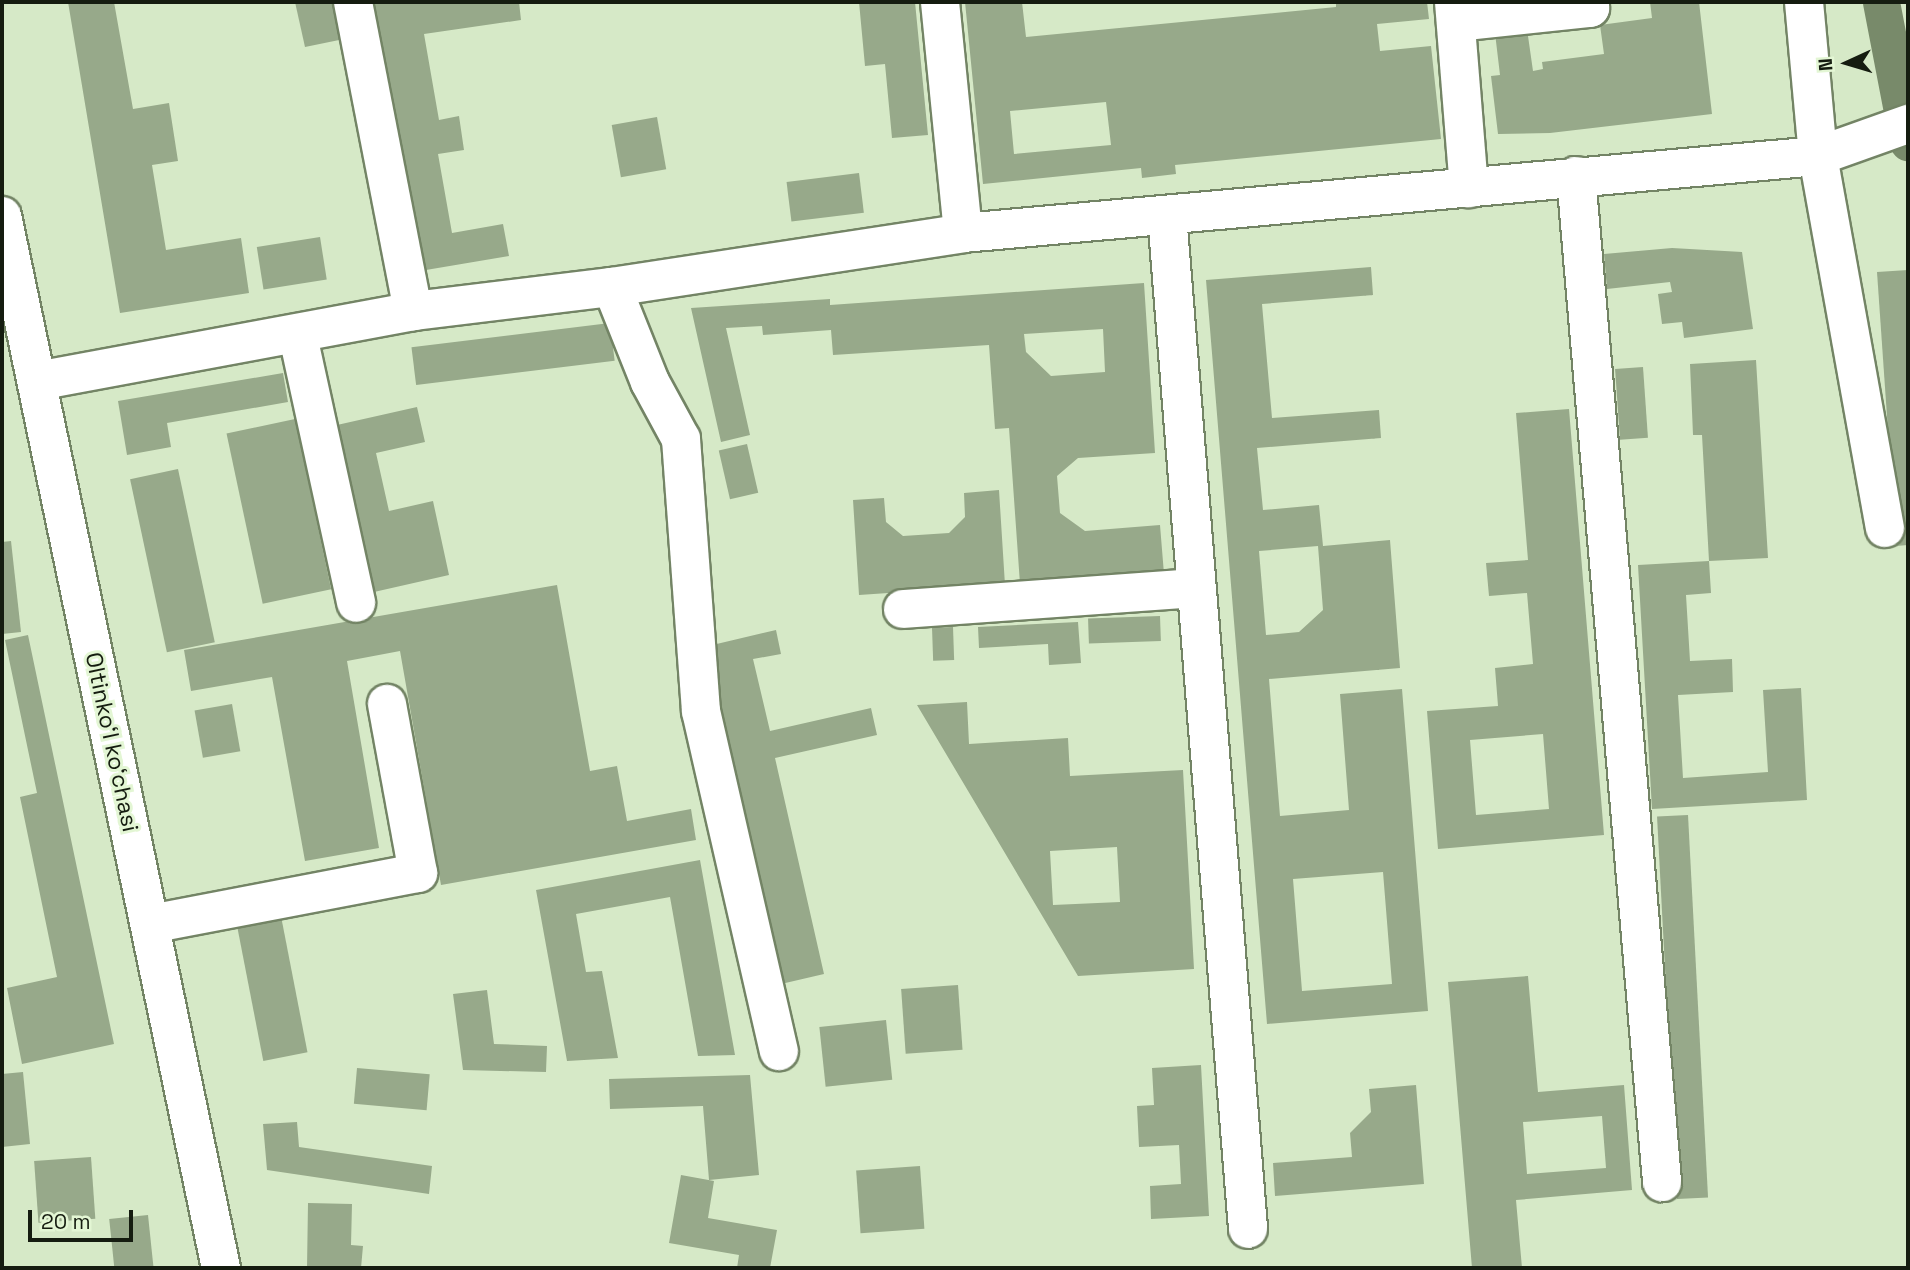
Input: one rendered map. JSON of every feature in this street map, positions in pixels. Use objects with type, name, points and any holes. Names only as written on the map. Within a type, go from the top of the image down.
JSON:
[{"type":"street","points":[[354,2],[413,311]]},
{"type":"street","points":[[940,2],[963,233]]},
{"type":"street","points":[[1469,188],[1455,12],[1590,8],[1590,2]]},
{"type":"street","points":[[1804,2],[1833,151],[1885,528]]},
{"type":"street","points":[[37,381],[298,335],[413,311],[612,287],[963,233],[1469,188],[1833,151],[1908,124]]},
{"type":"street","points":[[1576,176],[1662,1182]]},
{"type":"street","points":[[1167,215],[1194,588],[1248,1228]]},
{"type":"street","name":"Oltinkoʻl koʻchasi","points":[[2,216],[12,315],[37,381],[221,1268]]},
{"type":"street","points":[[612,287],[650,382],[681,439],[701,711],[779,1051]]},
{"type":"street","points":[[298,335],[356,603]]},
{"type":"street","points":[[903,609],[1194,588]]},
{"type":"street","points":[[150,925],[418,873],[387,704]]},
{"type":"building","points":[[68,2],[114,2],[133,109],[169,103],[178,161],[152,165],[166,250],[241,238],[249,293],[120,313]]},
{"type":"building","points":[[295,2],[336,2],[344,39],[305,47]]},
{"type":"building","points":[[372,2],[519,2],[521,20],[424,34],[439,120],[459,116],[464,150],[438,154],[452,233],[503,224],[509,256],[420,271]]},
{"type":"building","points":[[859,2],[915,2],[928,135],[892,138],[885,64],[865,66]]},
{"type":"building","points":[[965,2],[1022,2],[1026,37],[1336,7],[1336,2],[1427,2],[1429,19],[1377,24],[1380,51],[1431,46],[1441,139],[1175,165],[1176,174],[1142,178],[1141,168],[983,184]],"holes":[[[1106,102],[1111,145],[1014,154],[1010,111]]]},
{"type":"building","points":[[1650,2],[1699,2],[1712,114],[1550,133],[1498,134],[1491,76],[1500,75],[1495,33],[1527,29],[1533,71],[1543,69],[1542,62],[1604,54],[1600,25],[1652,18]]},
{"type":"building","points":[[657,117],[666,169],[621,177],[612,125]]},
{"type":"building","points":[[859,173],[864,213],[791,222],[787,182]]},
{"type":"building","points":[[320,237],[327,279],[264,289],[257,247]]},
{"type":"building","points":[[1672,248],[1742,252],[1753,329],[1684,338],[1682,322],[1662,324],[1658,294],[1672,292],[1670,282],[1607,289],[1604,254]]},
{"type":"building","points":[[1371,267],[1373,295],[1262,304],[1272,418],[1379,410],[1381,438],[1257,448],[1263,510],[1319,505],[1323,546],[1390,540],[1400,668],[1269,679],[1280,816],[1349,810],[1340,694],[1402,689],[1428,1011],[1267,1024],[1206,280]],"holes":[[[1318,546],[1323,610],[1299,632],[1266,635],[1259,551]],[[1383,872],[1392,984],[1302,991],[1293,879]]]},
{"type":"building","points":[[1908,270],[1908,545],[1896,546],[1877,272]]},
{"type":"building","points":[[1144,283],[1155,453],[1078,458],[1057,476],[1060,513],[1085,531],[1160,525],[1164,574],[1020,584],[1009,428],[995,429],[989,345],[833,355],[831,330],[763,335],[762,326],[726,328],[750,435],[721,442],[691,308],[830,299],[830,305]],"holes":[[[1103,329],[1105,372],[1051,376],[1026,352],[1024,334]]]},
{"type":"building","points":[[610,323],[615,361],[416,385],[411,347]]},
{"type":"building","points":[[1756,360],[1768,558],[1709,561],[1702,435],[1693,435],[1690,364]]},
{"type":"building","points":[[1643,367],[1648,438],[1620,440],[1615,369]]},
{"type":"building","points":[[283,373],[288,402],[167,423],[171,447],[127,455],[118,401]]},
{"type":"building","points":[[417,407],[425,442],[376,453],[389,511],[433,501],[449,575],[374,592],[337,425]]},
{"type":"building","points":[[1569,409],[1604,835],[1438,849],[1427,711],[1498,706],[1495,668],[1533,664],[1527,593],[1489,596],[1486,563],[1528,560],[1516,413]],"holes":[[[1543,734],[1549,809],[1476,815],[1470,740]]]},
{"type":"building","points":[[295,419],[331,589],[263,604],[227,434]]},
{"type":"building","points":[[747,444],[758,493],[730,499],[719,451]]},
{"type":"building","points":[[178,469],[215,642],[167,652],[130,479]]},
{"type":"building","points":[[999,490],[1005,585],[859,595],[853,500],[884,498],[886,522],[903,536],[949,533],[965,517],[964,493]]},
{"type":"building","points":[[11,541],[21,632],[2,634],[2,542]]},
{"type":"building","points":[[1709,561],[1711,593],[1686,595],[1690,661],[1732,659],[1733,692],[1678,695],[1683,778],[1768,772],[1763,690],[1801,688],[1807,800],[1652,809],[1638,565]]},
{"type":"building","points":[[557,585],[590,771],[617,766],[627,821],[691,809],[696,840],[441,885],[400,651],[347,661],[379,848],[305,861],[272,677],[191,691],[184,650]]},
{"type":"building","points":[[1160,616],[1161,641],[1089,643],[1088,619]]},
{"type":"building","points":[[1078,622],[1081,663],[1049,665],[1048,644],[979,648],[978,627]]},
{"type":"building","points":[[953,627],[954,660],[933,661],[932,628]]},
{"type":"building","points":[[776,630],[781,654],[753,659],[770,731],[871,708],[877,735],[775,758],[824,974],[781,984],[704,647]]},
{"type":"building","points":[[28,635],[114,1044],[22,1064],[7,988],[57,977],[20,797],[37,793],[5,640]]},
{"type":"building","points":[[967,702],[969,744],[1068,738],[1070,776],[1183,770],[1194,969],[1078,976],[917,705]],"holes":[[[1117,847],[1120,902],[1053,905],[1050,851]]]},
{"type":"building","points":[[232,704],[240,751],[203,758],[195,711]]},
{"type":"building","points":[[1688,815],[1708,1197],[1677,1199],[1657,817]]},
{"type":"building","points":[[700,860],[735,1055],[698,1056],[670,897],[576,914],[586,972],[602,971],[618,1058],[567,1061],[536,890]]},
{"type":"building","points":[[280,911],[307,1052],[263,1061],[236,920]]},
{"type":"building","points":[[1528,976],[1538,1092],[1624,1085],[1632,1190],[1516,1200],[1522,1268],[1472,1268],[1448,982]],"holes":[[[1602,1116],[1606,1168],[1527,1174],[1523,1122]]]},
{"type":"building","points":[[958,985],[963,1050],[906,1054],[901,989]]},
{"type":"building","points":[[487,990],[494,1044],[547,1046],[546,1072],[463,1070],[453,994]]},
{"type":"building","points":[[886,1020],[892,1080],[826,1087],[819,1027]]},
{"type":"building","points":[[1201,1065],[1209,1216],[1151,1219],[1150,1186],[1181,1184],[1179,1145],[1139,1147],[1137,1106],[1154,1105],[1152,1068]]},
{"type":"building","points":[[357,1068],[430,1074],[427,1110],[354,1104]]},
{"type":"building","points":[[23,1072],[30,1144],[2,1147],[2,1074]]},
{"type":"building","points":[[750,1075],[759,1175],[709,1180],[703,1106],[610,1109],[609,1079]]},
{"type":"building","points":[[1416,1085],[1424,1184],[1275,1196],[1273,1163],[1352,1157],[1350,1133],[1371,1112],[1369,1089]]},
{"type":"building","points":[[297,1122],[299,1147],[432,1166],[429,1194],[267,1170],[263,1124]]},
{"type":"building","points":[[91,1157],[95,1219],[38,1223],[34,1161]]},
{"type":"building","points":[[920,1166],[924,1229],[861,1233],[856,1170]]},
{"type":"building","points":[[681,1175],[714,1181],[708,1218],[777,1230],[770,1268],[737,1268],[739,1255],[669,1243]]},
{"type":"building","points":[[308,1203],[352,1204],[351,1245],[363,1246],[361,1268],[307,1268]]},
{"type":"building","points":[[148,1215],[154,1268],[114,1268],[109,1219]]},
{"type":"waterway","points":[[1881,2],[1908,142]]}]
